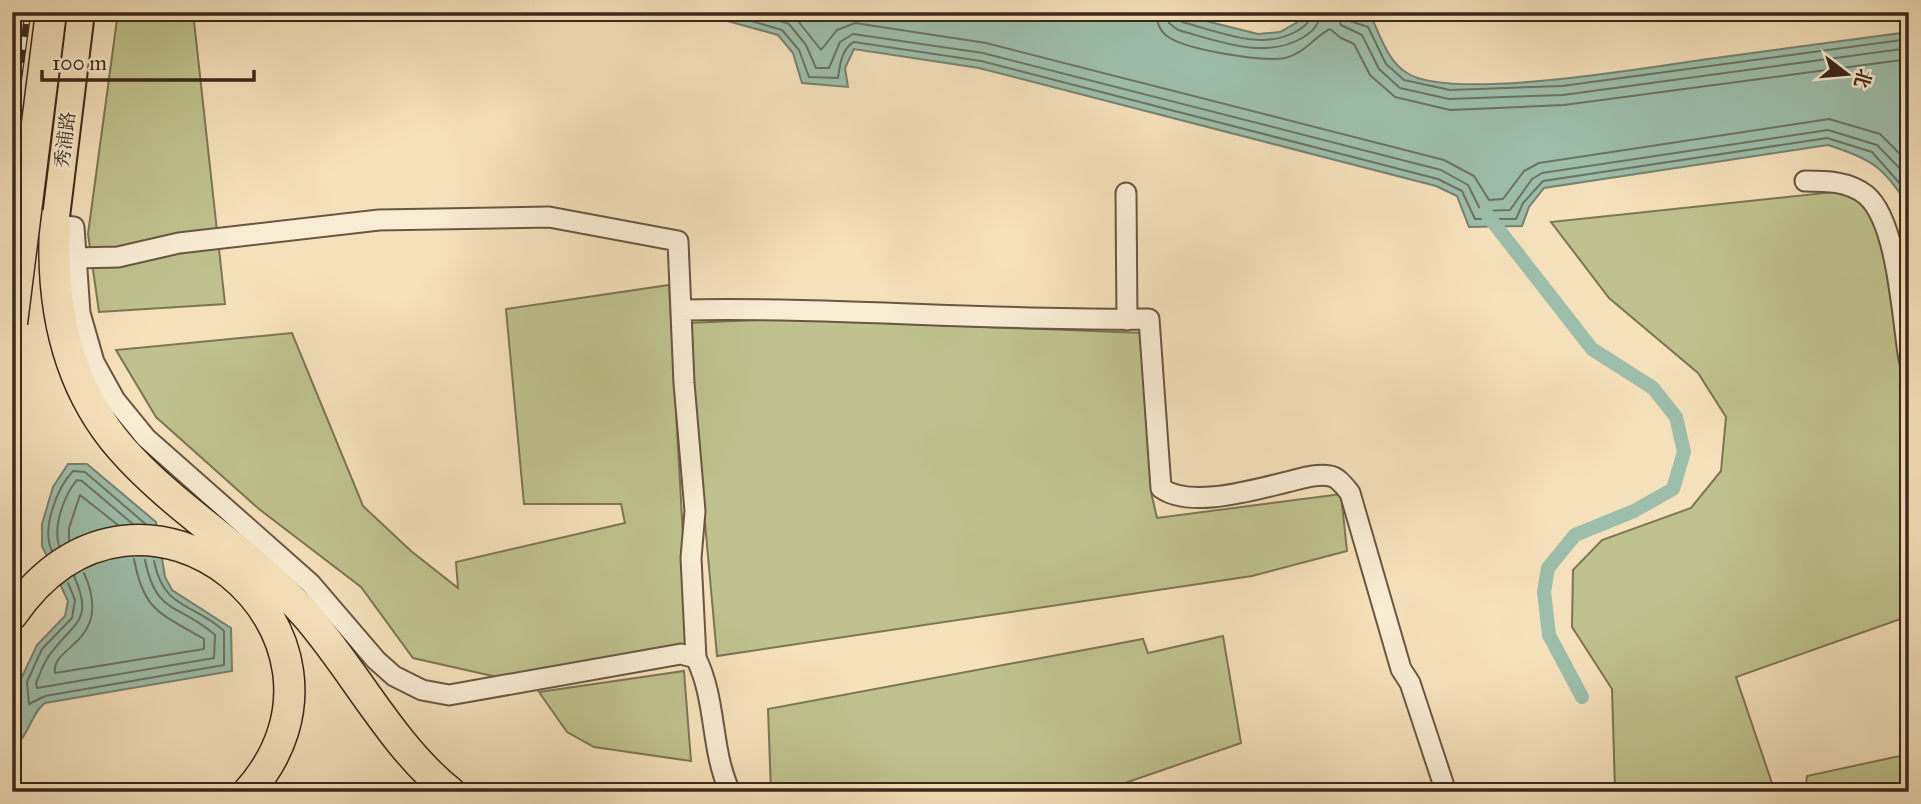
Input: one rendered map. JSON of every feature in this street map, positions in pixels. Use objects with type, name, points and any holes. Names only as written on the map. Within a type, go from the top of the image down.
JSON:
[{"type":"highway","points":[[12,323],[51,12]]},
{"type":"highway","points":[[55,225],[56,296],[64,342],[78,380],[98,417],[122,448],[153,479],[256,565],[306,615],[410,752],[450,792]]},
{"type":"highway","points":[[12,615],[42,578],[62,563],[84,551],[108,544],[133,540],[167,543],[202,554],[223,565],[241,581],[270,618],[286,664],[289,692],[278,744],[266,769],[248,792]]},
{"type":"main road","name":"秀浦路","points":[[55,225],[81,12]]},
{"type":"main road","points":[[12,219],[55,225]]},
{"type":"street","points":[[1805,181],[1831,181],[1851,186],[1867,196],[1882,216],[1893,255],[1909,359]]},
{"type":"street","points":[[1126,193],[1126,320]]},
{"type":"street","points":[[75,258],[118,257],[179,243],[379,220],[549,217],[678,241],[695,510],[691,558],[696,658],[708,682],[717,758],[730,792]]},
{"type":"street","points":[[55,225],[74,227],[80,313],[94,362],[115,400],[146,438],[310,583],[376,660],[394,676],[422,690],[449,695],[681,654],[696,658]]},
{"type":"street","points":[[681,310],[775,308],[1047,321],[1149,319],[1161,488],[1185,498],[1331,475],[1350,493],[1401,669],[1410,683],[1446,792]]},
{"type":"green space","points":[[118,12],[193,12],[225,304],[99,312],[88,234]]},
{"type":"green space","points":[[1843,191],[1870,209],[1882,236],[1909,433],[1909,616],[1736,677],[1775,792],[1615,789],[1612,689],[1572,627],[1573,570],[1602,540],[1691,508],[1721,471],[1726,417],[1698,373],[1609,298],[1551,222]]},
{"type":"green space","points":[[669,285],[689,644],[497,677],[413,658],[361,587],[259,509],[156,417],[116,350],[292,333],[363,506],[411,551],[458,588],[456,562],[625,523],[621,504],[524,504],[506,309]]},
{"type":"green space","points":[[779,319],[1144,333],[1151,492],[1157,518],[1341,494],[1347,551],[1252,576],[717,656],[687,323]]},
{"type":"green space","points":[[1223,636],[1241,743],[1099,792],[987,789],[771,792],[768,709],[1143,639],[1148,653]]},
{"type":"green space","points":[[684,671],[691,761],[594,747],[567,732],[539,692]]},
{"type":"green space","points":[[1909,754],[1909,792],[1805,792],[1807,776]]},
{"type":"water","points":[[695,12],[1170,12],[1258,34],[1280,32],[1301,20],[1306,12],[1342,12],[1373,21],[1391,57],[1407,73],[1430,81],[1465,84],[1599,75],[1909,32],[1909,207],[1892,182],[1876,166],[1828,145],[1544,188],[1529,207],[1522,226],[1469,227],[1457,196],[1436,186],[979,68],[854,49],[845,68],[848,87],[802,83],[793,53],[778,35]]},
{"type":"water","points":[[68,464],[87,464],[156,522],[165,577],[172,590],[231,628],[232,671],[45,703],[36,713],[23,737],[12,747],[12,714],[20,700],[20,681],[37,645],[65,616],[68,601],[42,546],[42,524],[53,487]]},
{"type":"waterway","points":[[1485,212],[1592,349],[1653,388],[1676,417],[1684,452],[1673,489],[1634,511],[1575,535],[1548,568],[1544,592],[1549,635],[1582,697]]},
{"type":"railway","points":[[12,127],[28,12]]}]
